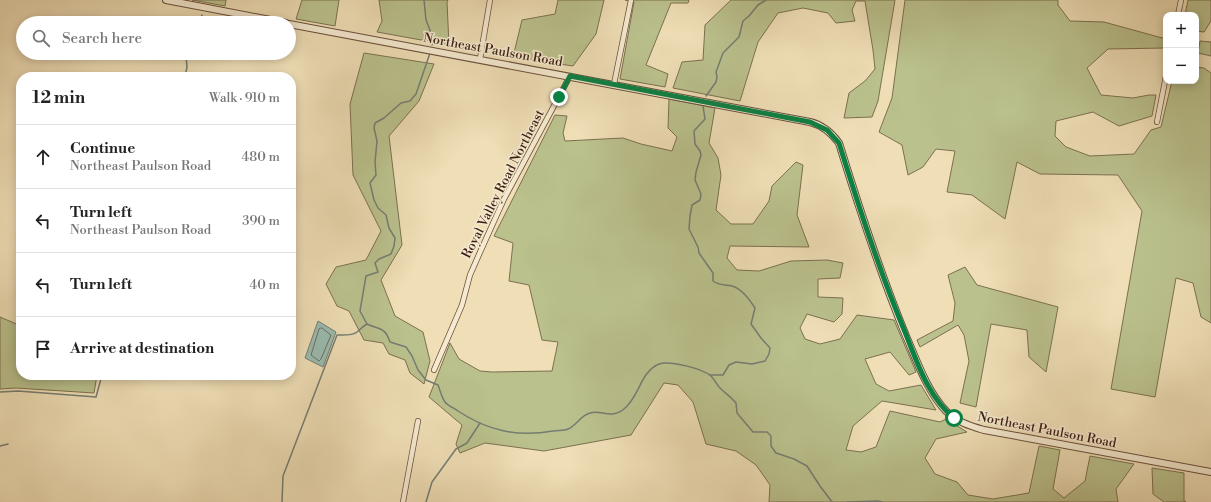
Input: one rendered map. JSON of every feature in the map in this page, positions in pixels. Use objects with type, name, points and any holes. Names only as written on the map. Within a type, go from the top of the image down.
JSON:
[{"type":"street","points":[[166,0],[249,16]]},
{"type":"street","points":[[480,59],[490,0]]},
{"type":"street","points":[[614,84],[631,0]]},
{"type":"street","points":[[1179,12],[1181,0]]},
{"type":"street","name":"Northeast Paulson Road","points":[[296,25],[614,84],[810,122],[823,127],[839,143],[873,249],[915,358],[931,390],[942,406],[954,418],[968,425],[984,430],[1211,472]]},
{"type":"street","name":"Royal Valley Road Northeast","points":[[434,370],[462,305],[478,257],[504,200],[570,76]]},
{"type":"street","points":[[1157,122],[1164,84]]},
{"type":"street","points":[[403,502],[418,421]]},
{"type":"green space","points":[[192,0],[226,0],[225,6]]},
{"type":"green space","points":[[302,0],[339,0],[335,26],[296,19]]},
{"type":"green space","points":[[379,0],[448,0],[449,45],[377,32],[382,21]]},
{"type":"green space","points":[[558,0],[604,0],[596,34],[573,66],[513,57],[522,20],[555,14]]},
{"type":"green space","points":[[625,0],[689,0],[688,3],[671,3],[646,65],[668,74],[665,87],[620,79],[634,2]]},
{"type":"green space","points":[[731,0],[895,0],[878,101],[872,117],[844,118],[849,93],[865,81],[875,69],[865,1],[856,1],[852,10],[855,21],[836,23],[828,13],[803,8],[778,13],[758,42],[740,101],[673,88],[682,62],[703,60],[705,25]]},
{"type":"green space","points":[[905,0],[1058,0],[1058,5],[1070,21],[1104,22],[1163,38],[1163,48],[1108,49],[1087,68],[1101,95],[1133,98],[1156,95],[1152,116],[1119,126],[1093,112],[1056,121],[1055,136],[1066,147],[1090,156],[1134,154],[1151,130],[1161,127],[1171,84],[1199,84],[1199,67],[1204,68],[1211,73],[1211,323],[1201,317],[1193,283],[1176,278],[1155,397],[1111,389],[1142,211],[1118,175],[1040,174],[1017,162],[1005,219],[972,195],[947,192],[955,151],[936,149],[923,167],[908,175],[902,145],[879,132],[892,98]]},
{"type":"green space","points":[[1188,0],[1211,0],[1211,21],[1204,32],[1199,31],[1199,12],[1186,12]]},
{"type":"green space","points":[[1200,41],[1211,42],[1211,56],[1199,53]]},
{"type":"green space","points":[[364,53],[434,64],[419,101],[389,136],[402,245],[381,280],[395,316],[423,332],[430,361],[424,384],[410,373],[405,360],[389,354],[383,343],[364,340],[349,311],[337,306],[326,284],[336,267],[366,260],[381,231],[353,175],[350,104]]},
{"type":"green space","points":[[669,99],[715,108],[709,143],[718,158],[721,175],[716,210],[731,224],[753,224],[769,201],[772,186],[796,162],[803,165],[797,215],[809,247],[730,246],[727,258],[737,270],[759,271],[791,261],[827,260],[843,263],[840,278],[818,279],[818,297],[843,298],[842,314],[834,322],[807,314],[800,328],[805,339],[820,344],[840,339],[857,315],[894,320],[916,372],[909,375],[890,352],[865,359],[876,384],[889,391],[921,385],[936,410],[882,401],[853,426],[846,450],[861,452],[876,447],[890,411],[940,422],[946,419],[967,432],[936,439],[925,458],[935,474],[957,482],[968,495],[993,499],[1029,493],[1039,446],[1060,450],[1053,489],[1064,498],[1085,481],[1090,456],[1134,464],[1116,489],[1118,502],[769,502],[770,485],[756,465],[736,451],[706,444],[693,402],[678,385],[664,383],[631,435],[544,451],[485,443],[460,453],[456,444],[462,425],[429,397],[450,343],[459,359],[480,371],[552,371],[558,342],[542,340],[529,285],[509,281],[513,243],[494,236],[555,115],[567,116],[563,133],[565,141],[623,138],[672,151],[677,137],[668,128]]},
{"type":"green space","points":[[965,267],[977,285],[1058,307],[1046,372],[1029,357],[1027,330],[991,324],[976,407],[960,403],[969,361],[964,335],[958,325],[920,347],[917,340],[953,321],[955,303],[948,275]]},
{"type":"green space","points":[[0,317],[16,324],[16,380],[96,380],[94,393],[16,388],[0,389]]},
{"type":"green space","points":[[1152,468],[1184,473],[1184,501],[1186,502],[1164,502],[1153,494]]},
{"type":"water","points":[[318,321],[336,332],[323,367],[305,358]]},
{"type":"waterway","points":[[424,0],[426,20],[430,30],[432,45]]},
{"type":"waterway","points":[[706,96],[716,82],[716,72],[723,53],[739,37],[743,21],[758,5],[766,0]]},
{"type":"waterway","points":[[430,53],[416,94],[410,101],[401,103],[384,118],[375,123],[374,128],[377,141],[375,162],[376,175],[370,183],[374,200],[378,208],[386,215],[389,228],[395,238],[391,254],[379,259],[375,263],[378,272],[366,276],[360,311],[367,324],[384,331],[390,342],[406,347],[418,370],[426,380],[438,385],[443,398],[448,405],[480,423],[492,428],[515,433],[540,433],[565,430],[571,428],[587,414],[594,412],[614,414],[619,412],[624,409],[634,398],[648,373],[659,364],[678,364],[707,373],[736,403],[737,413],[753,432],[767,432],[771,436],[771,446],[776,453],[794,459],[807,466],[832,502]]},
{"type":"waterway","points":[[186,60],[186,72]]},
{"type":"waterway","points":[[703,106],[705,119],[694,131],[695,144],[701,155],[695,180],[701,194],[700,200],[692,205],[689,229],[698,247],[699,253],[713,273],[713,281],[718,284],[736,287],[753,305],[755,308],[751,324],[770,348],[769,354],[765,361],[752,364],[736,362],[729,365],[723,375],[710,375]]},
{"type":"waterway","points":[[282,502],[283,476],[337,335],[353,334],[367,324]]},
{"type":"waterway","points":[[0,392],[18,391],[96,397],[101,380]]},
{"type":"waterway","points":[[426,502],[432,482],[456,449],[467,443],[480,423]]},
{"type":"waterway","points":[[0,446],[8,444]]},
{"type":"waterway","points":[[847,502],[882,502]]},
{"type":"route","points":[[559,97],[570,76],[810,122],[827,130],[839,143],[873,249],[915,358],[931,390],[946,411],[954,418]]}]
